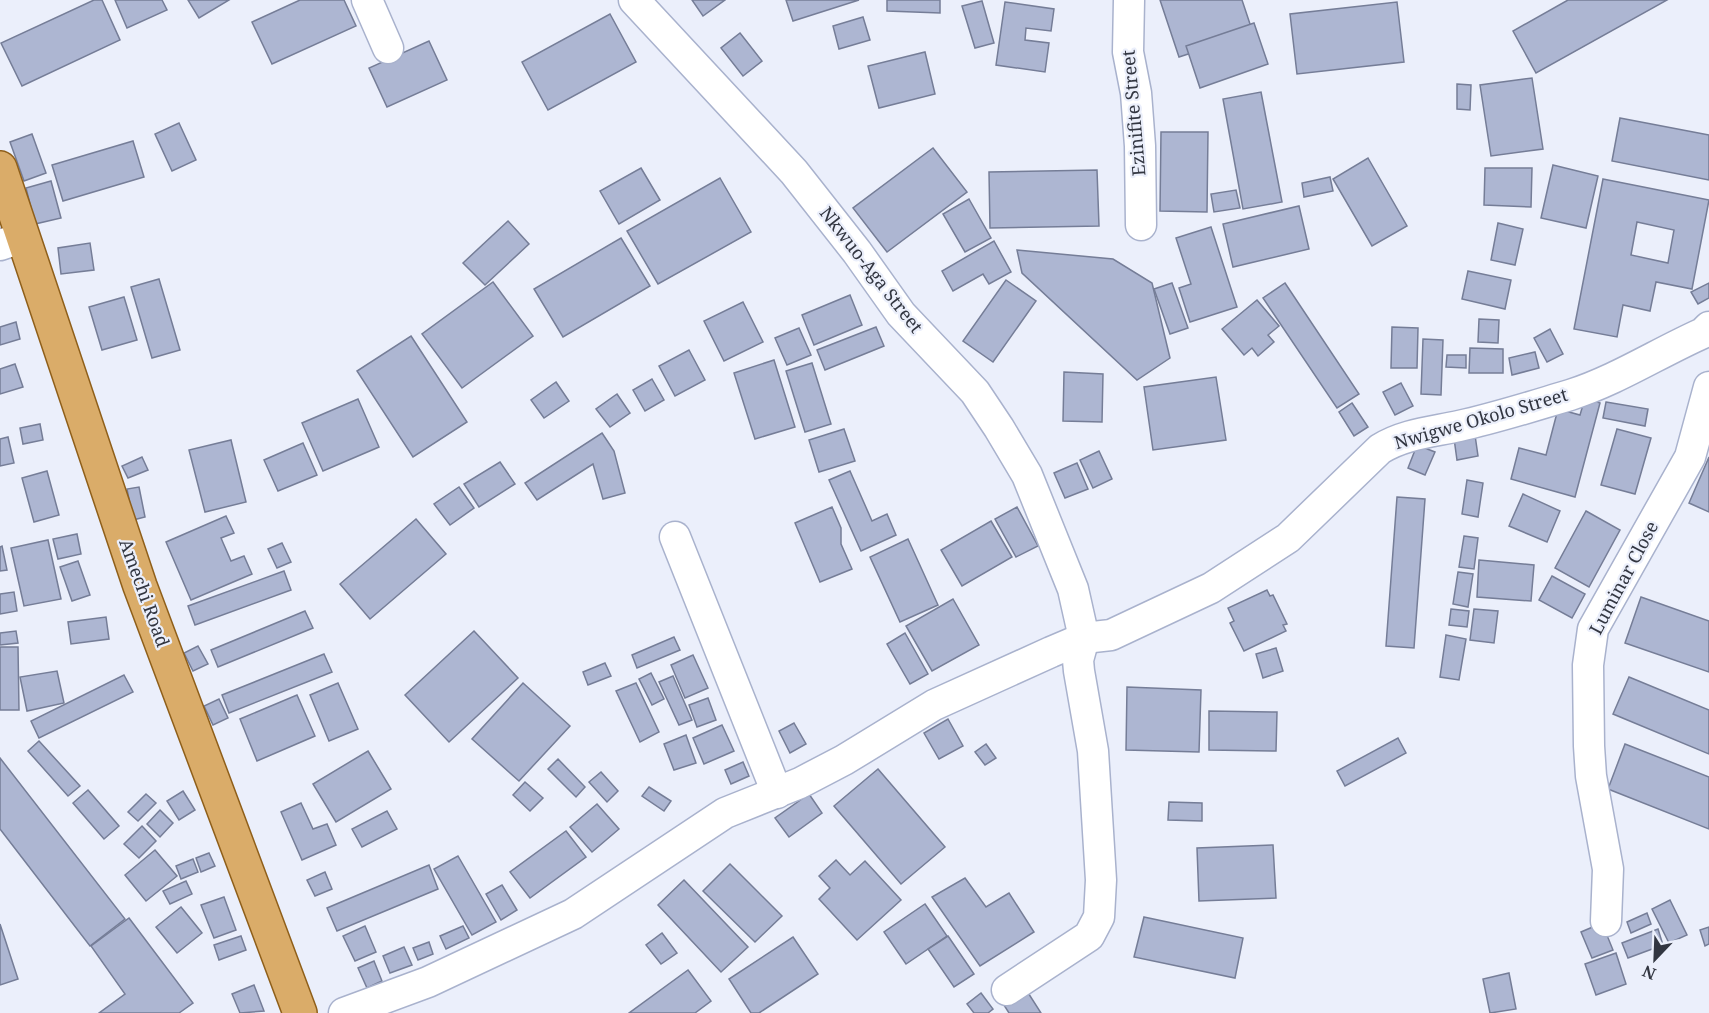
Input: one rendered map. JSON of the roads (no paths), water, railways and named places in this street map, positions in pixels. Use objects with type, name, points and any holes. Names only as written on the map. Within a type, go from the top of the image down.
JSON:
[{"type":"main road","name":"Amechi Road","points":[[0,168],[11,242],[300,1013]]},
{"type":"street","points":[[367,0],[388,48]]},
{"type":"street","name":"Nkwuo-Aga Street","points":[[634,0],[794,172],[857,252],[901,314],[975,392],[1027,475],[1073,589],[1084,638]]},
{"type":"street","name":"Ezinifite Street","points":[[1129,0],[1128,52],[1136,93],[1140,147],[1141,225]]},
{"type":"street","name":"Nwigwe Okolo Street","points":[[344,1013],[428,982],[573,915],[725,813],[777,792],[844,760],[934,705],[1084,638],[1111,634],[1211,588],[1288,538],[1380,449],[1396,439],[1461,426],[1611,380],[1657,353],[1703,333],[1709,327]]},
{"type":"street","name":"Luminar Close","points":[[1606,921],[1608,869],[1590,766],[1589,648],[1593,629],[1690,457],[1709,387]]},
{"type":"street","points":[[675,537],[777,792]]},
{"type":"street","points":[[1007,990],[1089,936],[1099,917],[1101,880],[1094,751],[1078,660],[1084,638]]}]
